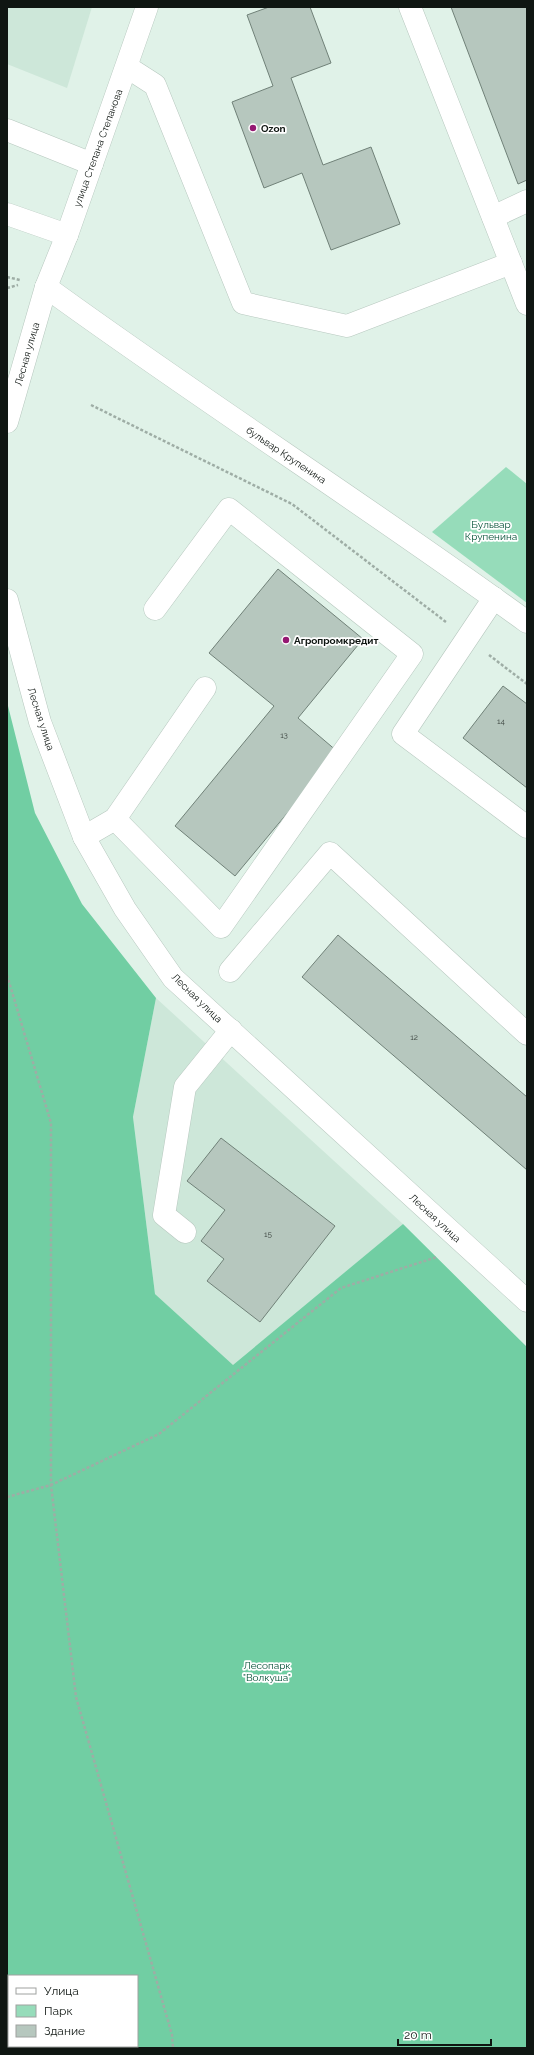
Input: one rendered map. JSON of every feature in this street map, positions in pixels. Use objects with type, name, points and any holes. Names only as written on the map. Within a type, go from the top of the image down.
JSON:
[{"type":"street","name":"улица Степана Степанова","points":[[36,284],[67,235],[147,7]]},
{"type":"street","points":[[410,7],[527,304]]},
{"type":"street","points":[[127,67],[155,85],[243,303],[347,326],[510,263]]},
{"type":"street","points":[[7,130],[92,164]]},
{"type":"street","points":[[493,217],[527,201]]},
{"type":"street","points":[[7,214],[67,235]]},
{"type":"street","name":"Лесная улица","points":[[7,422],[36,284]]},
{"type":"street","name":"бульвар Крупенина","points":[[36,284],[527,622]]},
{"type":"street","points":[[115,818],[221,927],[412,654],[230,509],[155,609]]},
{"type":"street","points":[[494,598],[403,734],[527,827]]},
{"type":"street","name":"Лесная улица","points":[[7,600],[40,722],[84,837],[125,909],[173,978],[527,1301]]},
{"type":"street","points":[[84,837],[115,818],[205,688]]},
{"type":"street","points":[[230,971],[330,853],[527,1034]]},
{"type":"street","points":[[185,1232],[164,1215],[184,1087],[231,1030]]},
{"type":"path","points":[[7,277],[36,284]]},
{"type":"path","points":[[91,405],[292,504],[527,684]]},
{"type":"path","points":[[7,975],[51,1123],[51,1485],[76,1697],[172,2035],[173,2048]]},
{"type":"path","points":[[7,1497],[51,1485],[159,1434],[341,1288],[467,1247]]},
{"type":"shaded area","points":[[7,7],[92,7],[67,88],[7,64]]},
{"type":"shaded area","points":[[156,998],[403,1224],[233,1366],[155,1294],[133,1117]]},
{"type":"green space","name":"Бульвар Крупенина","points":[[506,467],[527,484],[527,603],[432,532]]},
{"type":"green space","name":"Лесопарк \"Волкуша\"","points":[[7,702],[35,813],[82,904],[156,998],[133,1117],[155,1294],[233,1365],[403,1224],[527,1347],[527,2048],[7,2048]]},
{"type":"building","points":[[269,7],[310,7],[331,63],[291,78],[323,165],[371,147],[400,224],[331,250],[302,173],[264,188],[232,102],[273,86],[247,15]]},
{"type":"building","points":[[451,7],[527,7],[527,180],[518,184]]},
{"type":"building","points":[[278,569],[363,639],[298,718],[338,752],[235,876],[175,826],[274,706],[209,653]]},
{"type":"building","points":[[503,686],[527,704],[527,788],[463,738]]},
{"type":"building","points":[[338,935],[527,1097],[527,1170],[302,977]]},
{"type":"building","points":[[221,1138],[335,1226],[260,1322],[207,1281],[224,1259],[201,1241],[225,1210],[187,1181]]},
{"type":"place","name":"Ozon","points":[[253,128]]},
{"type":"place","name":"Агропромкредит","points":[[286,640]]}]
